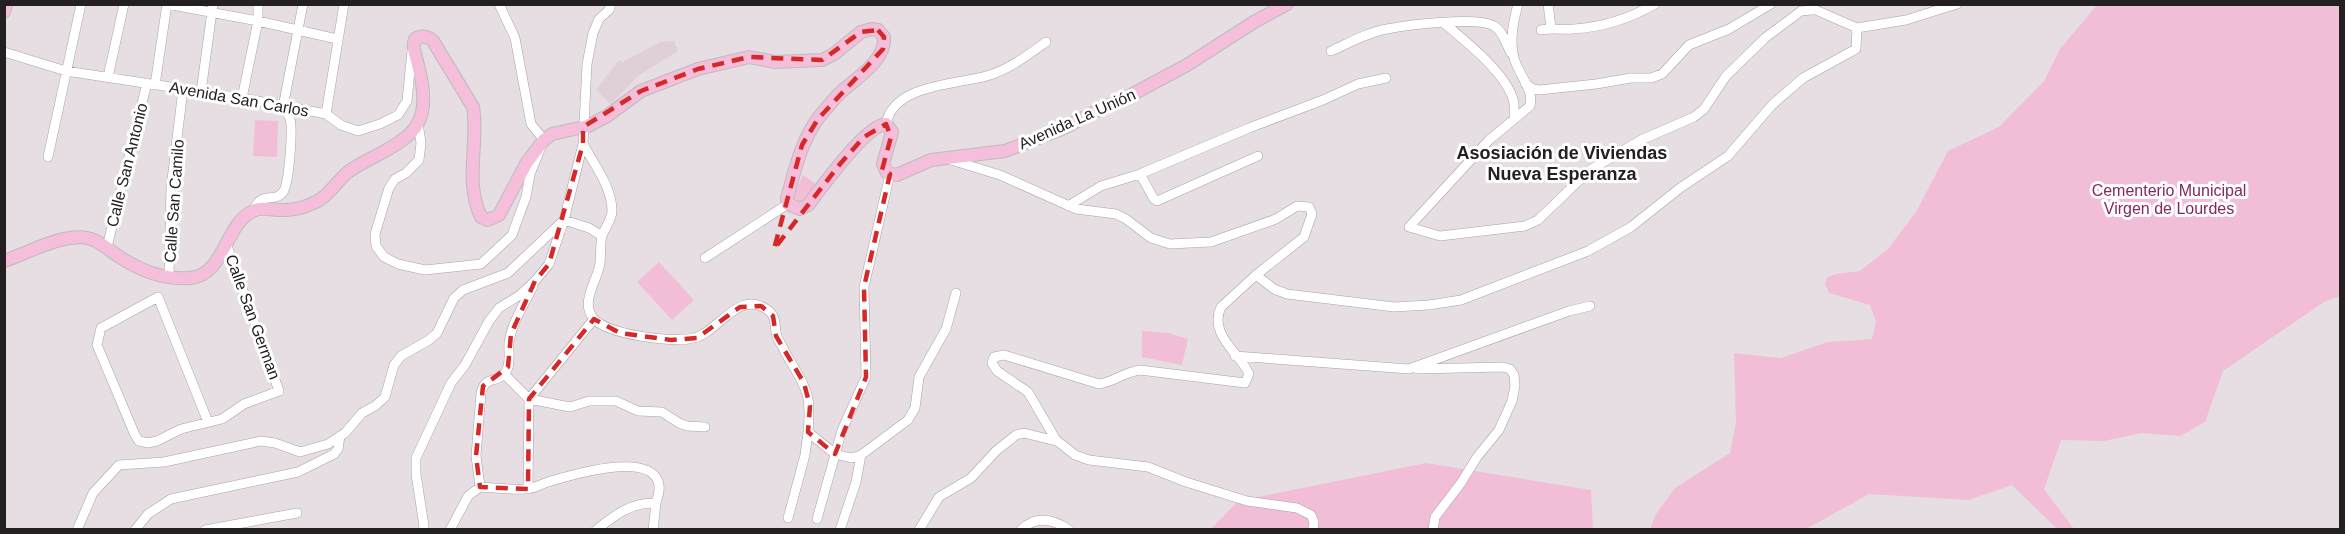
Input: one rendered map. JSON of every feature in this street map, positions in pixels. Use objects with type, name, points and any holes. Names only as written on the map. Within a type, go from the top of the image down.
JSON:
[{"type":"main road","points":[[4,12],[6,4]]},
{"type":"main road","name":"Avenida La Unión","points":[[890,174],[897,175],[931,160],[1005,151],[1064,128],[1187,65],[1254,22],[1287,4]]},
{"type":"main road","points":[[4,261],[63,239],[90,238],[150,272],[169,278],[193,278],[210,270],[243,218],[254,210],[283,211],[312,204],[324,198],[347,173],[392,147],[418,123],[422,114],[423,90],[412,47],[417,38],[424,36],[432,39],[473,107],[475,119],[472,186],[481,218],[488,220],[499,215],[527,162],[544,140],[552,134],[583,127],[607,116],[641,91],[698,69],[749,57],[775,62],[822,60],[834,54],[861,32],[872,29],[878,30],[884,37],[883,49],[862,75],[840,93],[818,119],[802,145],[787,198],[788,204],[800,209],[808,205],[864,137],[879,126],[886,124],[892,132],[883,164],[887,173],[890,174]]},
{"type":"street","points":[[48,157],[81,4]]},
{"type":"street","points":[[108,77],[124,4]]},
{"type":"street","points":[[167,4],[212,9],[338,39]]},
{"type":"street","name":"Calle San Antonio","points":[[107,247],[151,84],[167,4]]},
{"type":"street","points":[[242,98],[258,21],[258,4]]},
{"type":"street","points":[[254,210],[259,200],[283,193],[289,181],[290,120],[283,107],[303,4]]},
{"type":"street","points":[[326,114],[344,4]]},
{"type":"street","points":[[423,530],[416,458],[451,383],[465,365],[489,321],[499,308],[520,295],[535,281],[549,264],[564,220],[583,144],[587,64],[593,33],[599,19],[610,7],[620,4]]},
{"type":"street","points":[[1514,61],[1511,31],[1518,4]]},
{"type":"street","points":[[1548,4],[1551,28]]},
{"type":"street","points":[[1541,30],[1612,24],[1632,18],[1654,4]]},
{"type":"street","points":[[1525,83],[1539,90],[1657,76],[1662,74],[1689,45],[1729,29],[1771,4]]},
{"type":"street","points":[[1331,51],[1387,28],[1469,21],[1484,22],[1500,31],[1532,99],[1530,106],[1489,140],[1409,227],[1440,236],[1525,226],[1538,220],[1590,170],[1641,140],[1694,117],[1704,109],[1726,76],[1765,38],[1808,7],[1857,28],[1906,20],[1957,4]]},
{"type":"street","points":[[418,123],[422,143],[419,160],[406,173],[395,179],[389,188],[375,234],[376,246],[384,257],[398,264],[425,270],[481,264],[512,235],[526,197],[530,174],[544,140],[531,124],[515,38],[499,6]]},
{"type":"street","points":[[201,92],[212,9]]},
{"type":"street","points":[[1444,23],[1477,50],[1505,84],[1514,100],[1514,118]]},
{"type":"street","points":[[1256,275],[1274,289],[1287,294],[1394,307],[1461,300],[1588,252],[1631,227],[1680,188],[1728,156],[1772,105],[1803,78],[1856,49],[1857,28]]},
{"type":"street","points":[[886,124],[893,108],[911,95],[990,75],[1020,61],[1046,42]]},
{"type":"street","name":"Avenida San Carlos","points":[[4,52],[66,71],[242,98],[326,114],[341,125],[358,131],[398,115],[407,101],[412,47]]},
{"type":"street","points":[[1068,206],[1101,186],[1140,174],[1358,84],[1386,78]]},
{"type":"street","name":"Calle San Camilo","points":[[169,278],[171,188],[183,89]]},
{"type":"street","points":[[583,144],[603,179],[612,211],[602,236],[600,266],[592,286],[588,306],[594,319],[620,333],[671,340],[697,338],[724,316],[740,307],[761,306],[774,316],[776,336],[804,383],[810,406],[805,455],[788,518]]},
{"type":"street","points":[[1140,174],[1157,201],[1258,156]]},
{"type":"street","points":[[948,158],[1000,175],[1076,209],[1116,214],[1151,238],[1170,244],[1211,242],[1276,219],[1297,206],[1309,207],[1312,214],[1304,237],[1256,275],[1221,307],[1218,314],[1226,345],[1249,374],[1247,381],[1242,384],[1140,370],[1130,371],[1109,383],[1099,384],[1004,355],[994,357],[992,363],[997,371],[1028,392],[1056,441],[1075,455],[1089,460],[1148,467],[1186,482],[1247,501],[1305,511],[1313,518],[1313,530]]},
{"type":"street","points":[[817,519],[842,430],[866,377],[864,287],[890,174]]},
{"type":"street","points":[[705,258],[788,204]]},
{"type":"street","points":[[564,220],[589,228],[602,236]]},
{"type":"street","points":[[77,530],[93,493],[119,465],[164,462],[261,441],[275,443],[300,452],[311,451],[328,444],[340,436],[362,413],[385,397],[394,365],[400,356],[437,333],[454,298],[463,290],[508,273],[564,220]]},
{"type":"street","name":"Calle San German","points":[[208,422],[222,419],[244,404],[279,391],[226,243]]},
{"type":"street","points":[[480,487],[476,456],[481,393],[488,381],[504,374],[508,367],[511,334],[535,281]]},
{"type":"street","points":[[808,432],[835,454],[851,458],[861,455],[908,420],[915,408],[919,376],[946,329],[956,293]]},
{"type":"street","points":[[158,297],[208,422],[181,429],[157,441],[148,443],[140,441],[135,435],[99,353],[97,345],[101,328],[158,297]]},
{"type":"street","points":[[1409,369],[1569,311],[1590,306]]},
{"type":"street","points":[[528,489],[529,399],[594,319]]},
{"type":"street","points":[[1235,356],[1409,369],[1503,367],[1510,369],[1514,375],[1515,386],[1512,401],[1499,430],[1435,517],[1432,530]]},
{"type":"street","points":[[504,374],[529,399],[570,407],[589,401],[616,401],[638,411],[662,412],[679,423],[705,427]]},
{"type":"street","points":[[919,530],[939,497],[971,478],[996,451],[1016,435],[1024,433],[1056,441]]},
{"type":"street","points":[[135,530],[148,514],[171,499],[298,472],[334,454],[338,449],[340,436]]},
{"type":"street","points":[[840,530],[856,483],[861,455]]},
{"type":"street","points":[[450,530],[468,496],[480,487],[528,489],[620,465],[639,467],[652,473],[658,480],[660,489],[653,530]]},
{"type":"street","points":[[596,530],[628,507],[638,503],[656,503]]},
{"type":"street","points":[[205,530],[297,513]]},
{"type":"street","points":[[1021,530],[1034,521],[1046,519],[1069,530]]},
{"type":"highlighted area","points":[[878,30],[884,37],[883,49],[818,119],[802,145],[774,249],[864,137],[886,124],[891,137],[882,170],[890,174],[864,287],[866,377],[835,454],[808,432],[810,406],[804,383],[776,336],[773,316],[761,306],[740,307],[697,338],[671,340],[620,333],[594,319],[529,399],[528,489],[480,487],[476,456],[483,386],[508,367],[511,334],[535,281],[549,264],[583,144],[583,127],[641,91],[698,69],[749,57],[822,60],[861,32]]},
{"type":"shaded area","points":[[674,41],[678,51],[638,76],[611,104],[596,90],[619,60],[623,62],[660,42]]},
{"type":"green space","name":"Cementerio Municipal Virgen de Lourdes","points":[[2097,5],[2340,5],[2340,296],[2324,302],[2223,371],[2205,422],[2180,436],[2141,433],[2104,441],[2061,440],[2044,489],[2074,529],[2057,529],[2012,485],[1969,500],[1869,494],[1806,529],[1650,529],[1656,514],[1675,488],[1730,453],[1736,422],[1734,353],[1781,358],[1828,342],[1872,339],[1876,322],[1870,305],[1829,293],[1825,284],[1827,277],[1860,271],[1888,249],[1916,212],[1948,151],[1999,127],[2044,81],[2060,49]]},
{"type":"green space","points":[[255,120],[278,121],[277,157],[253,156]]},
{"type":"green space","points":[[803,175],[817,185],[809,201],[802,203],[795,199],[794,195]]},
{"type":"green space","points":[[659,262],[694,300],[672,320],[637,282]]},
{"type":"green space","points":[[1142,331],[1168,333],[1188,339],[1182,365],[1142,357]]},
{"type":"green space","points":[[1426,463],[1591,490],[1593,529],[1210,530],[1238,501]]},
{"type":"district","name":"Asosiación de Viviendas Nueva Esperanza","points":[[1562,163]]}]
